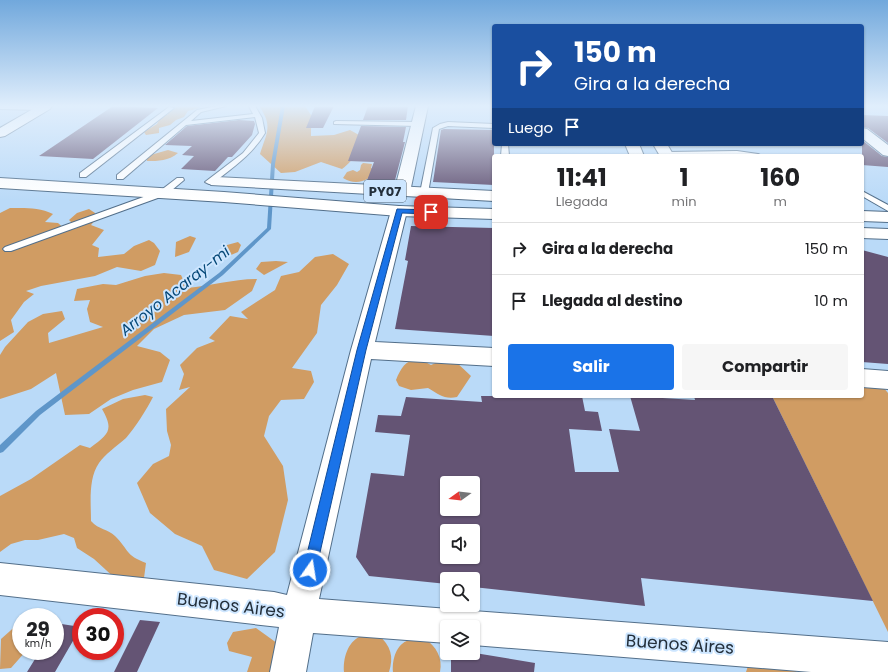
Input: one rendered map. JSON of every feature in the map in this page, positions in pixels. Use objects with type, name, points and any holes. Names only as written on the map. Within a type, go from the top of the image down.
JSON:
[{"type":"main road","points":[[288,672],[299,615],[362,350],[415,137]]},
{"type":"main road","points":[[869,137],[887,151]]},
{"type":"main road","name":"PY07","points":[[23,170],[83,175],[276,185],[492,214]]},
{"type":"main road","name":"PY07","points":[[0,183],[224,197],[287,204],[400,201],[424,193],[492,196]]},
{"type":"main road","points":[[864,216],[888,217]]},
{"type":"main road","points":[[864,233],[888,234]]},
{"type":"main road","points":[[362,350],[492,357]]},
{"type":"main road","points":[[864,378],[888,380]]},
{"type":"main road","name":"Buenos Aires","points":[[0,579],[274,609],[299,615],[440,625]]},
{"type":"main road","name":"Buenos Aires","points":[[480,629],[888,660]]},
{"type":"lane","points":[[83,175],[132,137]]},
{"type":"lane","points":[[120,177],[167,137]]},
{"type":"lane","points":[[209,182],[249,152],[260,137]]},
{"type":"lane","points":[[424,193],[434,137]]},
{"type":"lane","points":[[664,151],[700,154]]},
{"type":"lane","points":[[724,154],[744,154]]},
{"type":"lane","points":[[8,249],[163,193],[180,180]]},
{"type":"lane","points":[[864,194],[888,209]]},
{"type":"lane","points":[[864,201],[875,201]]},
{"type":"shaded area","points":[[265,137],[359,137],[353,158],[342,169],[321,162],[295,172],[281,173],[260,154]]},
{"type":"shaded area","points":[[168,150],[178,153],[167,159],[147,161],[147,156]]},
{"type":"shaded area","points":[[363,163],[372,164],[371,168],[377,169],[371,177],[358,182],[353,182],[343,178],[347,172],[353,170],[357,172],[360,170]]},
{"type":"shaded area","points":[[10,208],[32,208],[53,214],[45,222],[58,223],[67,231],[77,228],[69,220],[77,213],[89,209],[95,213],[96,219],[91,225],[104,230],[92,245],[99,248],[98,257],[124,254],[134,246],[149,240],[154,243],[160,251],[155,265],[141,271],[117,267],[95,276],[41,286],[26,291],[34,294],[24,302],[11,320],[14,332],[0,341],[0,213]]},
{"type":"shaded area","points":[[190,236],[196,238],[189,252],[175,257],[176,242]]},
{"type":"shaded area","points":[[238,242],[241,245],[238,252],[224,258],[223,253],[227,245]]},
{"type":"shaded area","points":[[333,254],[349,264],[337,285],[321,305],[317,333],[292,368],[311,371],[314,382],[304,399],[281,400],[269,416],[264,436],[283,466],[288,500],[275,552],[247,579],[214,570],[202,546],[175,534],[150,513],[137,483],[153,464],[169,456],[171,445],[167,431],[166,409],[190,387],[179,390],[184,374],[180,365],[197,348],[215,341],[209,338],[230,316],[248,319],[241,312],[275,290],[281,276],[299,272],[315,257]]},
{"type":"shaded area","points":[[261,262],[288,262],[264,275],[256,269]]},
{"type":"shaded area","points":[[164,273],[181,275],[187,288],[239,280],[257,279],[252,291],[225,310],[184,315],[154,329],[137,346],[160,352],[170,360],[162,382],[133,390],[111,399],[89,414],[65,415],[56,373],[31,389],[0,399],[0,355],[5,347],[28,322],[43,314],[62,311],[65,319],[48,333],[49,343],[103,327],[90,322],[87,309],[90,300],[74,301],[77,289],[103,284],[116,285],[145,276]]},
{"type":"shaded area","points":[[447,358],[455,361],[471,376],[457,397],[445,397],[428,388],[411,390],[399,386],[396,380],[405,364],[413,360],[418,360],[431,365]]},
{"type":"shaded area","points":[[864,385],[883,387],[888,393],[888,632],[773,398],[864,398]]},
{"type":"shaded area","points":[[145,395],[153,397],[141,418],[126,438],[104,456],[95,469],[91,499],[91,521],[112,534],[131,555],[146,563],[144,578],[130,582],[118,581],[94,559],[77,548],[74,538],[64,534],[38,540],[25,540],[11,544],[0,552],[0,496],[31,479],[80,445],[90,448],[102,439],[108,431],[108,422],[102,409],[123,399]]},
{"type":"shaded area","points":[[256,628],[281,646],[274,672],[247,672],[252,657],[229,651],[227,643],[233,632]]},
{"type":"shaded area","points":[[12,629],[12,660],[18,660],[11,668],[0,669],[1,639]]},
{"type":"shaded area","points":[[378,635],[389,647],[391,661],[389,672],[344,672],[345,656],[352,642],[361,636]]},
{"type":"shaded area","points":[[411,639],[425,639],[438,653],[441,667],[440,672],[393,672],[394,658],[401,645]]},
{"type":"shaded area","points":[[750,660],[788,664],[797,672],[746,672]]},
{"type":"building","points":[[67,137],[121,137],[93,159],[39,156]]},
{"type":"building","points":[[174,137],[250,137],[232,157],[228,157],[215,171],[181,169],[194,156],[182,155],[192,146],[165,145]]},
{"type":"building","points":[[357,137],[404,137],[403,142],[405,142],[394,184],[366,183],[374,162],[348,161]]},
{"type":"building","points":[[440,137],[492,137],[494,154],[492,154],[492,185],[433,182]]},
{"type":"building","points":[[880,137],[888,137],[888,143]]},
{"type":"building","points":[[864,142],[882,156],[888,157],[888,167],[864,165],[864,154],[862,154],[862,146],[864,146]]},
{"type":"building","points":[[411,226],[492,228],[492,336],[395,329],[408,261],[405,260]]},
{"type":"building","points":[[864,251],[888,257],[888,364],[864,362]]},
{"type":"building","points":[[481,396],[492,396],[492,398],[582,398],[585,411],[598,412],[602,431],[569,429],[575,472],[619,472],[609,429],[640,431],[631,398],[695,400],[694,398],[773,398],[873,601],[641,578],[645,606],[480,588],[480,572],[440,572],[440,583],[369,576],[356,557],[371,473],[404,476],[410,435],[375,432],[378,415],[401,416],[406,397],[482,402]]},
{"type":"building","points":[[140,620],[160,622],[137,672],[114,672],[120,660],[124,660],[124,652]]},
{"type":"building","points":[[64,624],[72,626],[72,643],[64,656]]},
{"type":"building","points":[[480,654],[535,663],[534,672],[451,672],[451,660],[480,660]]},
{"type":"building","points":[[34,660],[62,660],[55,672],[27,672]]},
{"type":"waterway","name":"Arroyo Acaray-mi","points":[[0,450],[38,413],[221,274],[269,228],[273,164],[278,137]]},
{"type":"route","points":[[310,570],[362,350],[399,211],[431,212]]}]
